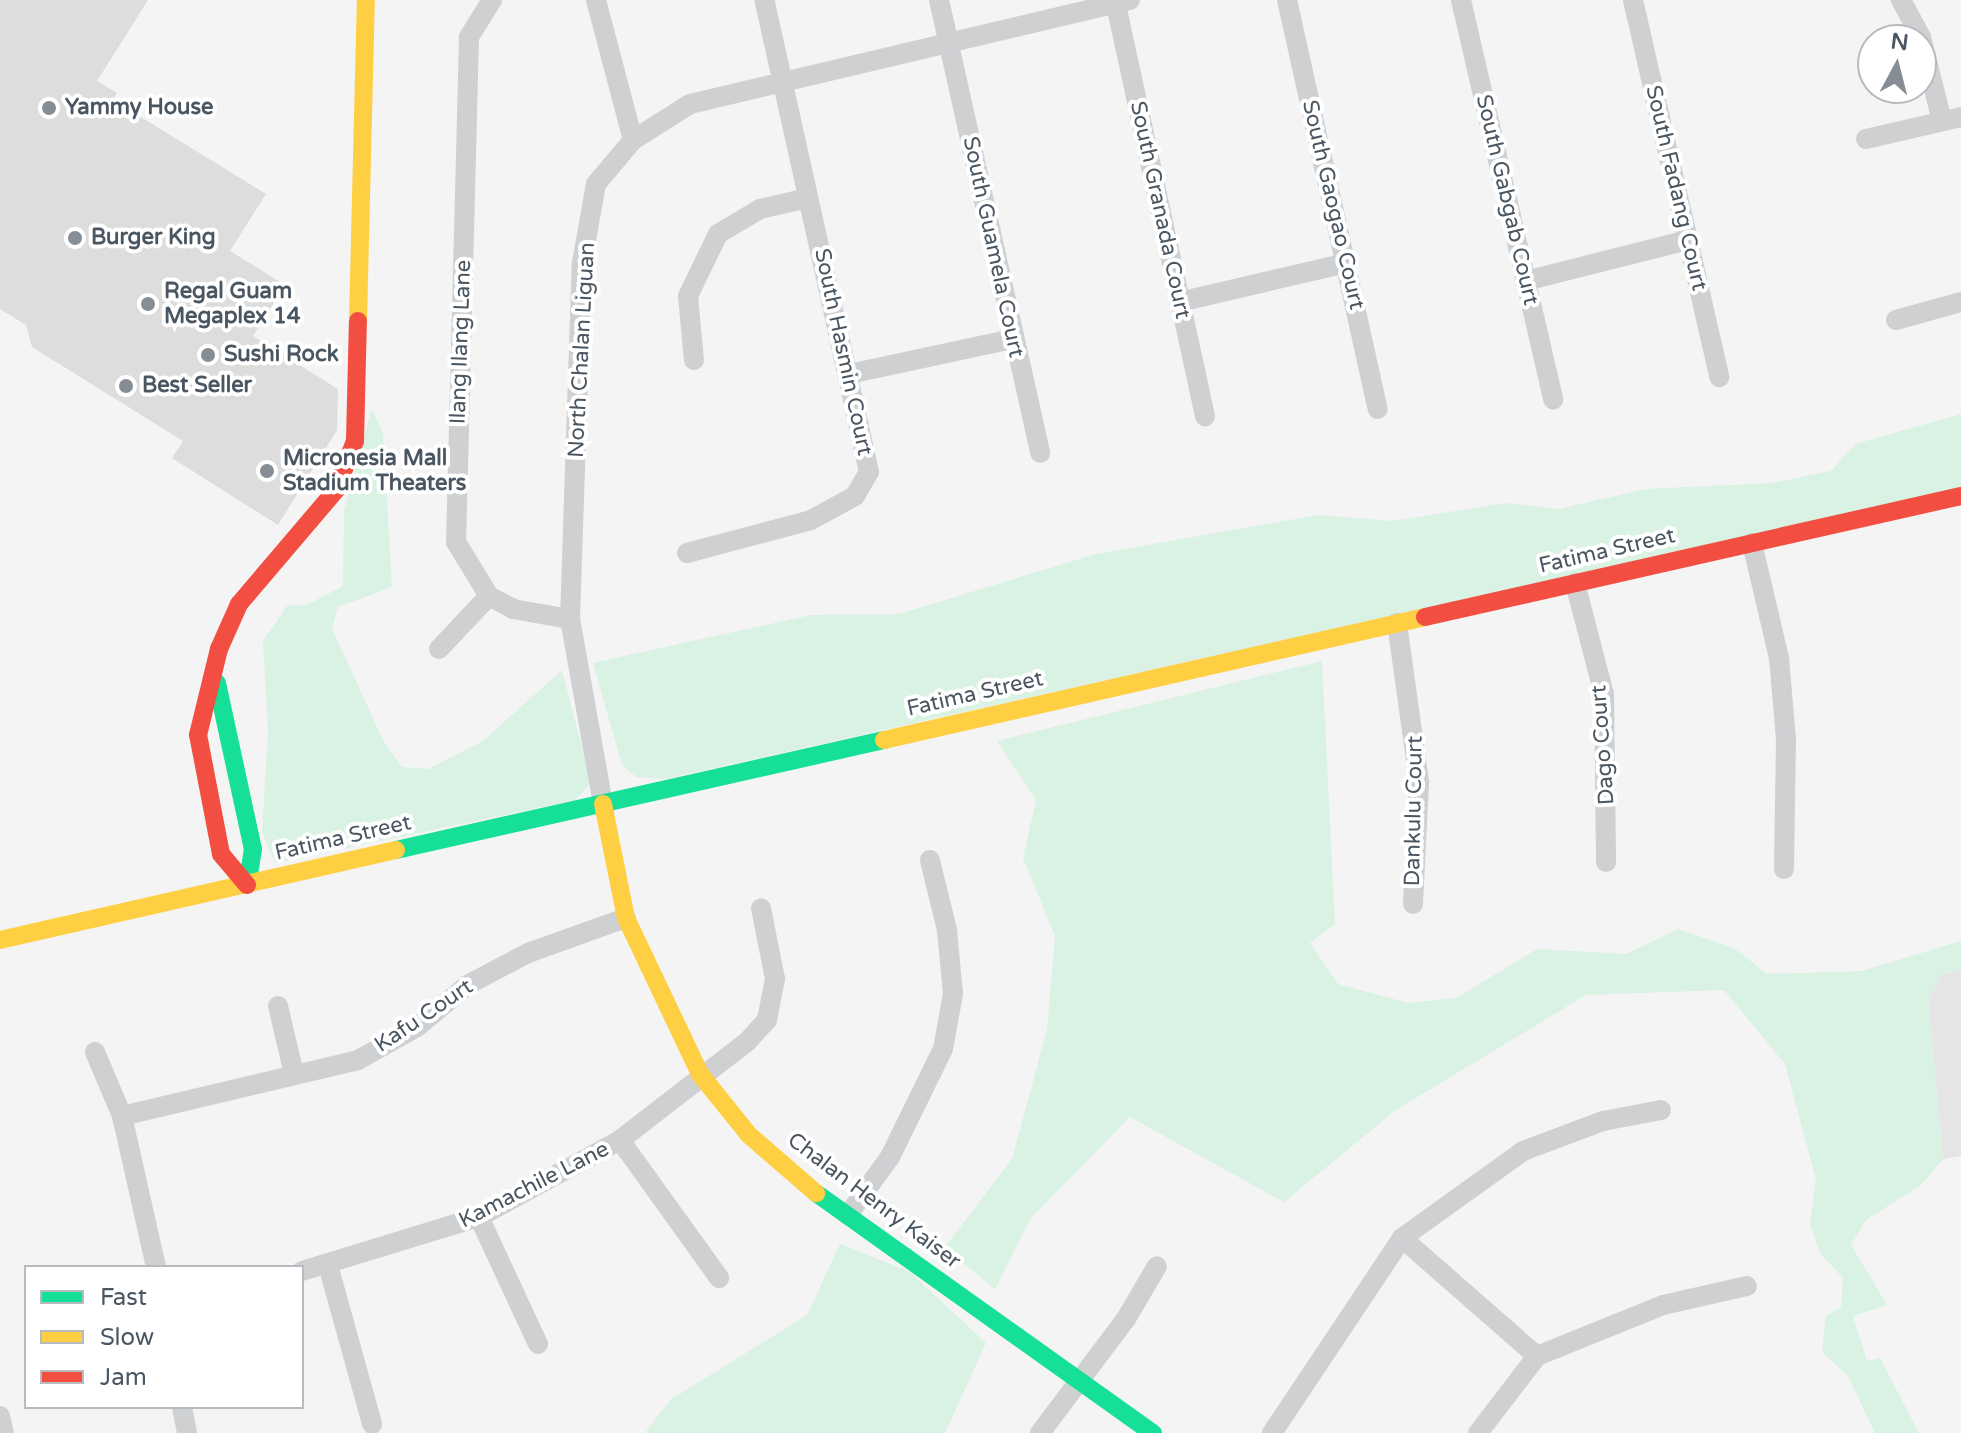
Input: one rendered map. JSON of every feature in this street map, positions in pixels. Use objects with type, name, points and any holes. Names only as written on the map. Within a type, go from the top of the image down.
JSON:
[{"type":"street","points":[[247,885],[221,854],[198,735],[215,669],[239,604],[336,490],[355,441],[366,0]]},
{"type":"street","name":"Ilang Ilang Lane","points":[[489,596],[456,542],[469,37],[492,0]]},
{"type":"street","points":[[596,0],[633,140]]},
{"type":"street","name":"South Hasmin Court","points":[[687,553],[811,520],[855,496],[869,472],[764,0]]},
{"type":"street","name":"South Guamela Court","points":[[939,0],[1012,339],[1040,453]]},
{"type":"street","name":"South Gaogao Court","points":[[1287,0],[1378,409]]},
{"type":"street","name":"South Gabgab Court","points":[[1461,0],[1553,400]]},
{"type":"street","name":"South Fadang Court","points":[[1633,0],[1719,377]]},
{"type":"street","points":[[1866,139],[1952,119],[1921,37],[1901,0]]},
{"type":"street","name":"North Chalan Liguan","points":[[603,804],[570,619],[582,263],[596,184],[633,140],[690,104],[781,79],[1120,1]]},
{"type":"street","name":"South Granada Court","points":[[1120,1],[1179,302],[1205,416]]},
{"type":"street","points":[[694,360],[688,296],[718,234],[760,209],[808,198]]},
{"type":"street","points":[[1525,281],[1688,240]]},
{"type":"street","points":[[1179,302],[1346,263]]},
{"type":"street","points":[[1896,320],[1961,302]]},
{"type":"street","points":[[849,374],[1012,339]]},
{"type":"street","name":"Fatima Street","points":[[0,940],[1961,496]]},
{"type":"street","points":[[1752,543],[1779,658],[1786,739],[1784,869]]},
{"type":"street","name":"Dago Court","points":[[1575,583],[1604,694],[1606,862]]},
{"type":"street","points":[[439,649],[489,596],[513,609],[570,619]]},
{"type":"street","name":"Dankulu Court","points":[[1397,623],[1419,782],[1413,904]]},
{"type":"street","points":[[215,669],[253,849],[247,885]]},
{"type":"street","name":"Chalan Henry Kaiser","points":[[603,804],[626,918],[700,1074],[749,1135],[848,1215],[1153,1433]]},
{"type":"street","points":[[848,1215],[890,1157],[943,1049],[953,994],[947,930],[930,860]]},
{"type":"street","name":"Kamachile Lane","points":[[304,1271],[479,1217],[620,1140],[767,1020],[775,979],[761,908]]},
{"type":"street","name":"Kafu Court","points":[[122,1116],[358,1060],[505,965],[626,918]]},
{"type":"street","points":[[278,1006],[294,1074]]},
{"type":"street","points":[[95,1052],[122,1116],[156,1265]]},
{"type":"street","points":[[1272,1433],[1402,1238],[1523,1151],[1603,1121],[1661,1110]]},
{"type":"street","points":[[620,1140],[719,1278]]},
{"type":"street","points":[[479,1217],[538,1344]]},
{"type":"street","points":[[1402,1238],[1537,1356]]},
{"type":"street","points":[[328,1265],[372,1424]]},
{"type":"street","points":[[1040,1433],[1081,1383],[1157,1266]]},
{"type":"street","points":[[1478,1433],[1537,1356],[1663,1305],[1747,1286]]},
{"type":"street","points":[[182,1409],[187,1433]]},
{"type":"street","points":[[0,1416],[4,1433]]},
{"type":"shaded area","points":[[1961,970],[1961,1156],[1943,1159],[1928,999],[1942,975]]},
{"type":"green space","points":[[372,409],[383,433],[392,587],[338,607],[332,629],[383,740],[402,767],[428,769],[483,741],[562,670],[591,783],[575,800],[275,863],[262,832],[268,731],[263,641],[287,606],[307,605],[343,586],[344,510]]},
{"type":"green space","points":[[1961,414],[1961,488],[665,779],[636,777],[622,765],[593,663],[811,615],[899,614],[1096,554],[1318,515],[1392,521],[1506,503],[1558,509],[1646,489],[1772,483],[1831,471],[1855,444]]},
{"type":"green space","points":[[1322,661],[1335,924],[1310,943],[1338,984],[1408,1003],[1456,998],[1537,949],[1626,954],[1678,929],[1734,948],[1767,974],[1862,971],[1961,941],[1961,970],[1942,975],[1928,999],[1943,1159],[1921,1185],[1866,1220],[1851,1245],[1887,1305],[1853,1316],[1867,1361],[1880,1358],[1919,1433],[1875,1433],[1848,1376],[1822,1352],[1826,1316],[1841,1307],[1843,1278],[1820,1253],[1810,1224],[1816,1180],[1785,1064],[1724,990],[1586,995],[1396,1110],[1284,1202],[1130,1117],[1030,1219],[995,1289],[944,1248],[1012,1159],[1047,1029],[1055,936],[1023,858],[1036,800],[997,741]]},
{"type":"green space","points":[[840,1244],[910,1272],[986,1343],[945,1433],[645,1433],[670,1400],[807,1315]]},
{"type":"building","points":[[0,0],[148,0],[97,81],[117,93],[113,100],[266,194],[230,251],[285,285],[253,336],[338,389],[337,430],[278,525],[172,458],[183,441],[32,347],[26,325],[0,309]]},
{"type":"traffic: fast","points":[[217,683],[253,849],[247,885]]},
{"type":"traffic: fast","points":[[396,850],[884,740]]},
{"type":"traffic: fast","points":[[816,1193],[1153,1433]]},
{"type":"traffic: slow","points":[[358,321],[366,0]]},
{"type":"traffic: slow","points":[[884,740],[1425,617]]},
{"type":"traffic: slow","points":[[603,804],[626,918],[700,1074],[749,1135],[816,1193]]},
{"type":"traffic: slow","points":[[0,940],[396,850]]},
{"type":"traffic: jam","points":[[247,885],[221,854],[198,735],[219,649],[239,604],[336,490],[355,441],[358,321]]},
{"type":"traffic: jam","points":[[1425,617],[1961,496]]},
{"type":"place","name":"Yammy House","points":[[49,108]]},
{"type":"place","name":"Burger King","points":[[75,238]]},
{"type":"place","name":"Regal Guam Megaplex 14","points":[[148,304]]},
{"type":"place","name":"Sushi Rock","points":[[208,355]]},
{"type":"place","name":"Best Seller","points":[[126,386]]},
{"type":"place","name":"Micronesia Mall Stadium Theaters","points":[[267,471]]}]
